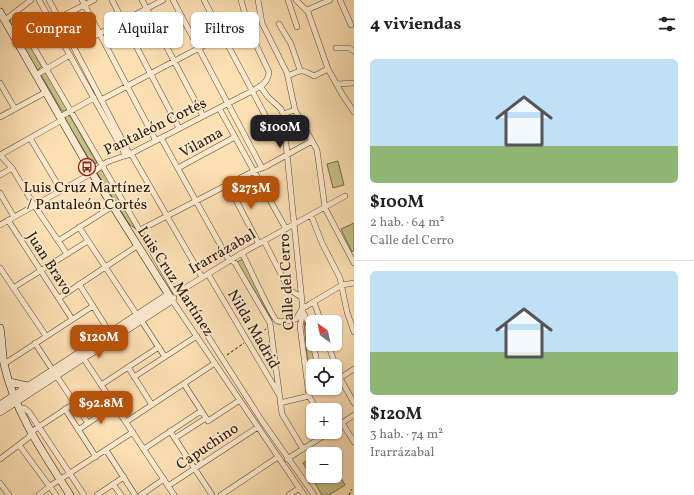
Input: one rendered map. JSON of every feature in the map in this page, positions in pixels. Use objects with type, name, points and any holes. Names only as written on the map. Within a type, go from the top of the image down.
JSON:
[{"type":"street","points":[[15,12],[31,0]]},
{"type":"street","points":[[39,0],[94,98],[128,155],[133,157],[202,277]]},
{"type":"street","points":[[49,0],[55,12]]},
{"type":"street","points":[[68,12],[84,2],[94,0]]},
{"type":"street","points":[[112,0],[118,12]]},
{"type":"street","points":[[142,0],[203,116]]},
{"type":"street","points":[[140,12],[163,0]]},
{"type":"street","points":[[173,0],[191,35]]},
{"type":"street","points":[[204,0],[210,12]]},
{"type":"street","points":[[241,0],[250,32],[269,72],[268,78],[260,86],[268,97],[281,109],[283,114],[295,110]]},
{"type":"street","points":[[258,0],[262,23],[288,76],[295,110],[317,150],[325,208],[354,263]]},
{"type":"street","points":[[288,0],[297,26]]},
{"type":"street","points":[[296,0],[307,10],[328,69],[354,112]]},
{"type":"street","points":[[307,10],[330,0]]},
{"type":"street","points":[[340,0],[351,25]]},
{"type":"street","points":[[84,2],[127,86],[178,168],[228,257],[234,263],[271,326],[280,403],[284,418],[303,449]]},
{"type":"street","name":"Luis Cruz Martínez","points":[[0,12],[2,23],[36,75],[92,173],[137,246],[170,298],[304,495]]},
{"type":"street","points":[[2,23],[12,15]]},
{"type":"street","points":[[279,24],[291,44],[300,70]]},
{"type":"street","points":[[96,35],[104,31]]},
{"type":"street","name":"Luis Cruz Martínez","points":[[35,48],[70,111],[178,292],[262,422],[314,495]]},
{"type":"street","points":[[75,48],[128,151],[128,155]]},
{"type":"street","points":[[137,48],[179,128]]},
{"type":"street","points":[[101,100],[198,48],[262,168]]},
{"type":"street","points":[[229,48],[274,132]]},
{"type":"street","points":[[336,48],[349,48],[354,51]]},
{"type":"street","points":[[36,75],[70,56]]},
{"type":"street","points":[[288,76],[300,70],[314,76],[328,69]]},
{"type":"street","points":[[337,84],[354,82]]},
{"type":"street","points":[[0,83],[15,109]]},
{"type":"street","name":"Pantaleón Cortés","points":[[0,225],[92,173],[102,165],[128,155],[260,86]]},
{"type":"street","points":[[0,118],[46,92]]},
{"type":"street","points":[[67,254],[34,205],[12,168],[0,155],[30,138],[70,111],[94,98]]},
{"type":"street","points":[[219,108],[286,230]]},
{"type":"street","name":"Calle del Cerro","points":[[283,114],[303,310],[300,326],[309,396],[313,403]]},
{"type":"street","name":"Vilama","points":[[178,168],[235,137]]},
{"type":"street","points":[[30,138],[61,190]]},
{"type":"street","points":[[140,230],[312,141]]},
{"type":"street","points":[[0,175],[12,168]]},
{"type":"street","points":[[228,184],[288,288],[301,297]]},
{"type":"street","points":[[0,193],[14,217]]},
{"type":"street","name":"Irarrázabal","points":[[19,405],[28,386],[82,355],[178,292],[242,253],[345,196]]},
{"type":"street","points":[[58,241],[113,206]]},
{"type":"street","points":[[311,215],[322,243],[340,278],[347,312],[354,332]]},
{"type":"street","name":"Juan Bravo","points":[[8,220],[72,319]]},
{"type":"street","points":[[79,227],[166,357]]},
{"type":"street","points":[[13,288],[88,241]]},
{"type":"street","points":[[59,298],[137,246]]},
{"type":"street","points":[[242,253],[266,301],[276,319],[279,321],[296,319],[303,310],[314,302],[342,285],[354,283]]},
{"type":"street","points":[[0,268],[46,336]]},
{"type":"street","name":"Nilda Madrid","points":[[208,274],[279,396]]},
{"type":"street","points":[[79,284],[112,336]]},
{"type":"street","points":[[314,302],[319,315]]},
{"type":"street","points":[[4,364],[93,306]]},
{"type":"street","points":[[303,310],[306,317]]},
{"type":"street","points":[[0,328],[4,364],[9,382],[32,433],[70,495]]},
{"type":"street","points":[[134,377],[196,336]]},
{"type":"street","points":[[35,343],[50,366]]},
{"type":"street","points":[[102,385],[159,347]]},
{"type":"street","points":[[82,355],[174,495]]},
{"type":"street","name":"Irarrázabal","points":[[1,409],[19,405],[82,355]]},
{"type":"street","points":[[126,422],[215,363]]},
{"type":"street","points":[[128,367],[152,405]]},
{"type":"street","points":[[342,377],[354,369]]},
{"type":"street","points":[[56,375],[88,423]]},
{"type":"street","points":[[9,382],[28,386]]},
{"type":"street","points":[[342,382],[354,403]]},
{"type":"street","points":[[184,384],[207,419]]},
{"type":"street","points":[[280,403],[309,396]]},
{"type":"street","points":[[175,438],[240,400]]},
{"type":"street","points":[[0,459],[19,445],[39,427],[75,403]]},
{"type":"street","points":[[1,409],[13,410],[19,405]]},
{"type":"street","points":[[19,405],[39,427],[84,495]]},
{"type":"street","points":[[78,430],[115,406]]},
{"type":"street","points":[[65,409],[96,456]]},
{"type":"street","points":[[144,449],[201,411]]},
{"type":"street","points":[[354,416],[342,424],[354,442]]},
{"type":"street","name":"Capuchino","points":[[168,486],[258,427]]},
{"type":"street","points":[[170,431],[212,495]]},
{"type":"street","points":[[39,495],[50,486],[133,432]]},
{"type":"street","points":[[282,462],[318,439]]},
{"type":"street","points":[[19,445],[56,495]]},
{"type":"street","points":[[106,450],[135,495]]},
{"type":"street","points":[[221,495],[278,457]]},
{"type":"street","points":[[97,495],[124,477]]},
{"type":"street","name":"Capuchino","points":[[141,495],[164,480]]},
{"type":"street","points":[[0,483],[9,495]]},
{"type":"street","points":[[113,484],[121,495]]},
{"type":"street","points":[[289,495],[299,488]]},
{"type":"path","points":[[222,358],[271,326]]},
{"type":"path","points":[[349,495],[352,490]]},
{"type":"shaded area","points":[[12,17],[12,27],[10,23],[10,18]]},
{"type":"shaded area","points":[[24,48],[32,48],[42,66],[36,70]]},
{"type":"shaded area","points":[[45,71],[67,109],[65,111],[62,111],[41,75]]},
{"type":"shaded area","points":[[68,115],[97,163],[93,165],[65,119],[65,116]]},
{"type":"shaded area","points":[[338,161],[344,185],[333,188],[327,164]]},
{"type":"shaded area","points":[[98,169],[102,169],[136,229],[129,224],[97,173]]},
{"type":"shaded area","points":[[354,223],[354,250],[352,252],[341,229]]},
{"type":"shaded area","points":[[243,259],[273,319],[272,320],[237,262]]},
{"type":"shaded area","points":[[304,322],[306,325],[306,344]]},
{"type":"shaded area","points":[[307,351],[313,351],[314,359],[307,359]]},
{"type":"shaded area","points":[[306,461],[306,468],[303,463]]},
{"type":"shaded area","points":[[342,480],[345,485],[329,495],[322,495],[315,483],[342,483]]},
{"type":"place","name":"Luis Cruz Martínez / Pantaleón Cortés","points":[[87,167]]}]
